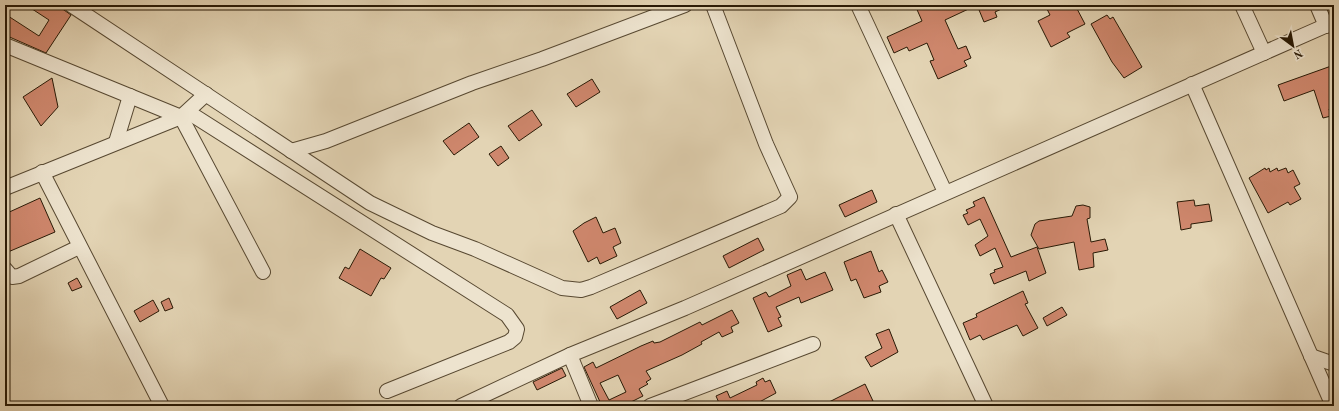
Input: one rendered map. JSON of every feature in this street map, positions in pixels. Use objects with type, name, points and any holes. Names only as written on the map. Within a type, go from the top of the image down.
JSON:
[{"type":"street","points":[[71,5],[370,203],[432,233],[475,249],[562,288],[581,290],[781,206],[790,197],[766,144],[713,5]]},
{"type":"street","points":[[291,151],[326,141],[472,82],[542,59],[685,5]]},
{"type":"street","points":[[858,5],[945,192]]},
{"type":"street","points":[[1242,5],[1264,53]]},
{"type":"street","points":[[461,406],[570,355],[684,308],[1330,24],[1317,5]]},
{"type":"street","points":[[5,45],[130,96],[185,114],[507,315],[517,329],[515,337],[509,342],[387,391]]},
{"type":"street","points":[[1192,84],[1333,406]]},
{"type":"street","points":[[5,188],[185,114],[206,94]]},
{"type":"street","points":[[116,142],[130,96]]},
{"type":"street","points":[[185,114],[263,272]]},
{"type":"street","points":[[42,172],[79,247],[162,406]]},
{"type":"street","points":[[896,214],[986,406]]},
{"type":"street","points":[[5,269],[12,277],[19,276],[79,247]]},
{"type":"street","points":[[650,406],[813,344]]},
{"type":"street","points":[[570,355],[591,406]]},
{"type":"street","points":[[1311,356],[1334,364]]},
{"type":"building","points":[[26,5],[57,5],[71,15],[46,53],[5,35],[5,14],[39,36],[49,20]]},
{"type":"building","points":[[915,5],[977,5],[945,20],[958,49],[966,46],[971,58],[964,61],[967,66],[938,79],[930,61],[934,60],[927,43],[909,51],[907,47],[894,53],[887,37],[922,21]]},
{"type":"building","points":[[977,5],[1010,5],[995,12],[997,17],[984,22]]},
{"type":"building","points":[[1045,5],[1075,5],[1085,24],[1067,33],[1070,37],[1051,47],[1038,21],[1050,15]]},
{"type":"building","points":[[1107,15],[1110,19],[1113,17],[1142,67],[1124,78],[1112,62],[1091,24]]},
{"type":"building","points":[[1334,65],[1334,107],[1329,109],[1331,116],[1323,118],[1314,90],[1284,101],[1278,85]]},
{"type":"building","points":[[52,78],[58,107],[41,126],[23,97]]},
{"type":"building","points":[[592,79],[600,92],[576,107],[567,94]]},
{"type":"building","points":[[532,110],[542,125],[519,141],[508,126]]},
{"type":"building","points":[[469,123],[479,137],[454,155],[443,141]]},
{"type":"building","points":[[501,146],[509,158],[498,166],[489,154]]},
{"type":"building","points":[[1265,168],[1266,170],[1269,168],[1270,172],[1277,168],[1278,171],[1286,168],[1288,173],[1293,170],[1300,184],[1294,187],[1301,199],[1290,205],[1288,202],[1268,213],[1249,178]]},
{"type":"building","points":[[872,190],[877,202],[845,217],[839,205]]},
{"type":"building","points":[[984,197],[1011,257],[1037,247],[1046,273],[1029,281],[1026,271],[994,284],[990,274],[995,272],[994,270],[1003,267],[995,248],[980,256],[975,245],[988,236],[980,219],[968,225],[963,215],[968,213],[966,210],[975,206],[973,202]]},
{"type":"building","points":[[40,198],[55,232],[8,252],[5,245],[5,214]]},
{"type":"building","points":[[1194,200],[1195,206],[1209,204],[1212,221],[1191,224],[1191,228],[1181,230],[1177,202]]},
{"type":"building","points":[[1083,205],[1090,207],[1090,218],[1087,219],[1091,242],[1105,239],[1108,250],[1093,253],[1094,267],[1079,270],[1074,242],[1039,249],[1031,235],[1035,224],[1039,221],[1072,216],[1076,206]]},
{"type":"building","points":[[596,217],[603,233],[615,228],[621,243],[613,247],[617,256],[600,264],[597,257],[588,262],[573,231]]},
{"type":"building","points":[[758,238],[764,250],[729,268],[723,256]]},
{"type":"building","points":[[360,249],[391,268],[384,279],[381,278],[371,296],[339,278],[345,267],[349,269]]},
{"type":"building","points":[[871,251],[879,272],[882,270],[888,282],[879,286],[881,292],[864,298],[856,279],[851,281],[844,262]]},
{"type":"building","points":[[801,269],[806,280],[825,272],[833,290],[801,303],[799,297],[776,307],[781,317],[778,318],[782,326],[768,332],[753,298],[766,292],[769,297],[791,286],[787,275]]},
{"type":"building","points":[[77,278],[82,287],[72,291],[68,283]]},
{"type":"building","points":[[640,290],[647,303],[617,319],[610,307]]},
{"type":"building","points":[[1023,291],[1028,303],[1025,304],[1038,328],[1023,336],[1017,325],[983,340],[980,335],[970,340],[963,323],[977,317],[976,314]]},
{"type":"building","points":[[169,298],[173,308],[165,311],[161,302]]},
{"type":"building","points":[[153,300],[159,311],[140,322],[134,311]]},
{"type":"building","points":[[1062,307],[1067,315],[1047,326],[1043,318]]},
{"type":"building","points":[[732,310],[739,323],[731,327],[733,332],[722,337],[719,332],[701,342],[702,344],[682,355],[646,371],[651,379],[646,382],[648,384],[639,389],[643,396],[623,406],[599,406],[601,404],[584,367],[593,362],[596,368],[653,341],[654,343],[660,342],[700,322],[702,325]],"holes":[[[618,375],[626,392],[609,400],[600,383]]]},
{"type":"building","points":[[889,329],[898,352],[871,367],[865,357],[882,348],[876,334]]},
{"type":"building","points":[[562,368],[566,376],[537,390],[533,382]]},
{"type":"building","points":[[763,378],[765,382],[770,380],[776,393],[752,406],[712,406],[719,403],[716,396],[727,391],[730,398],[757,385],[756,382]]},
{"type":"building","points":[[865,384],[873,401],[864,406],[821,406]]}]
